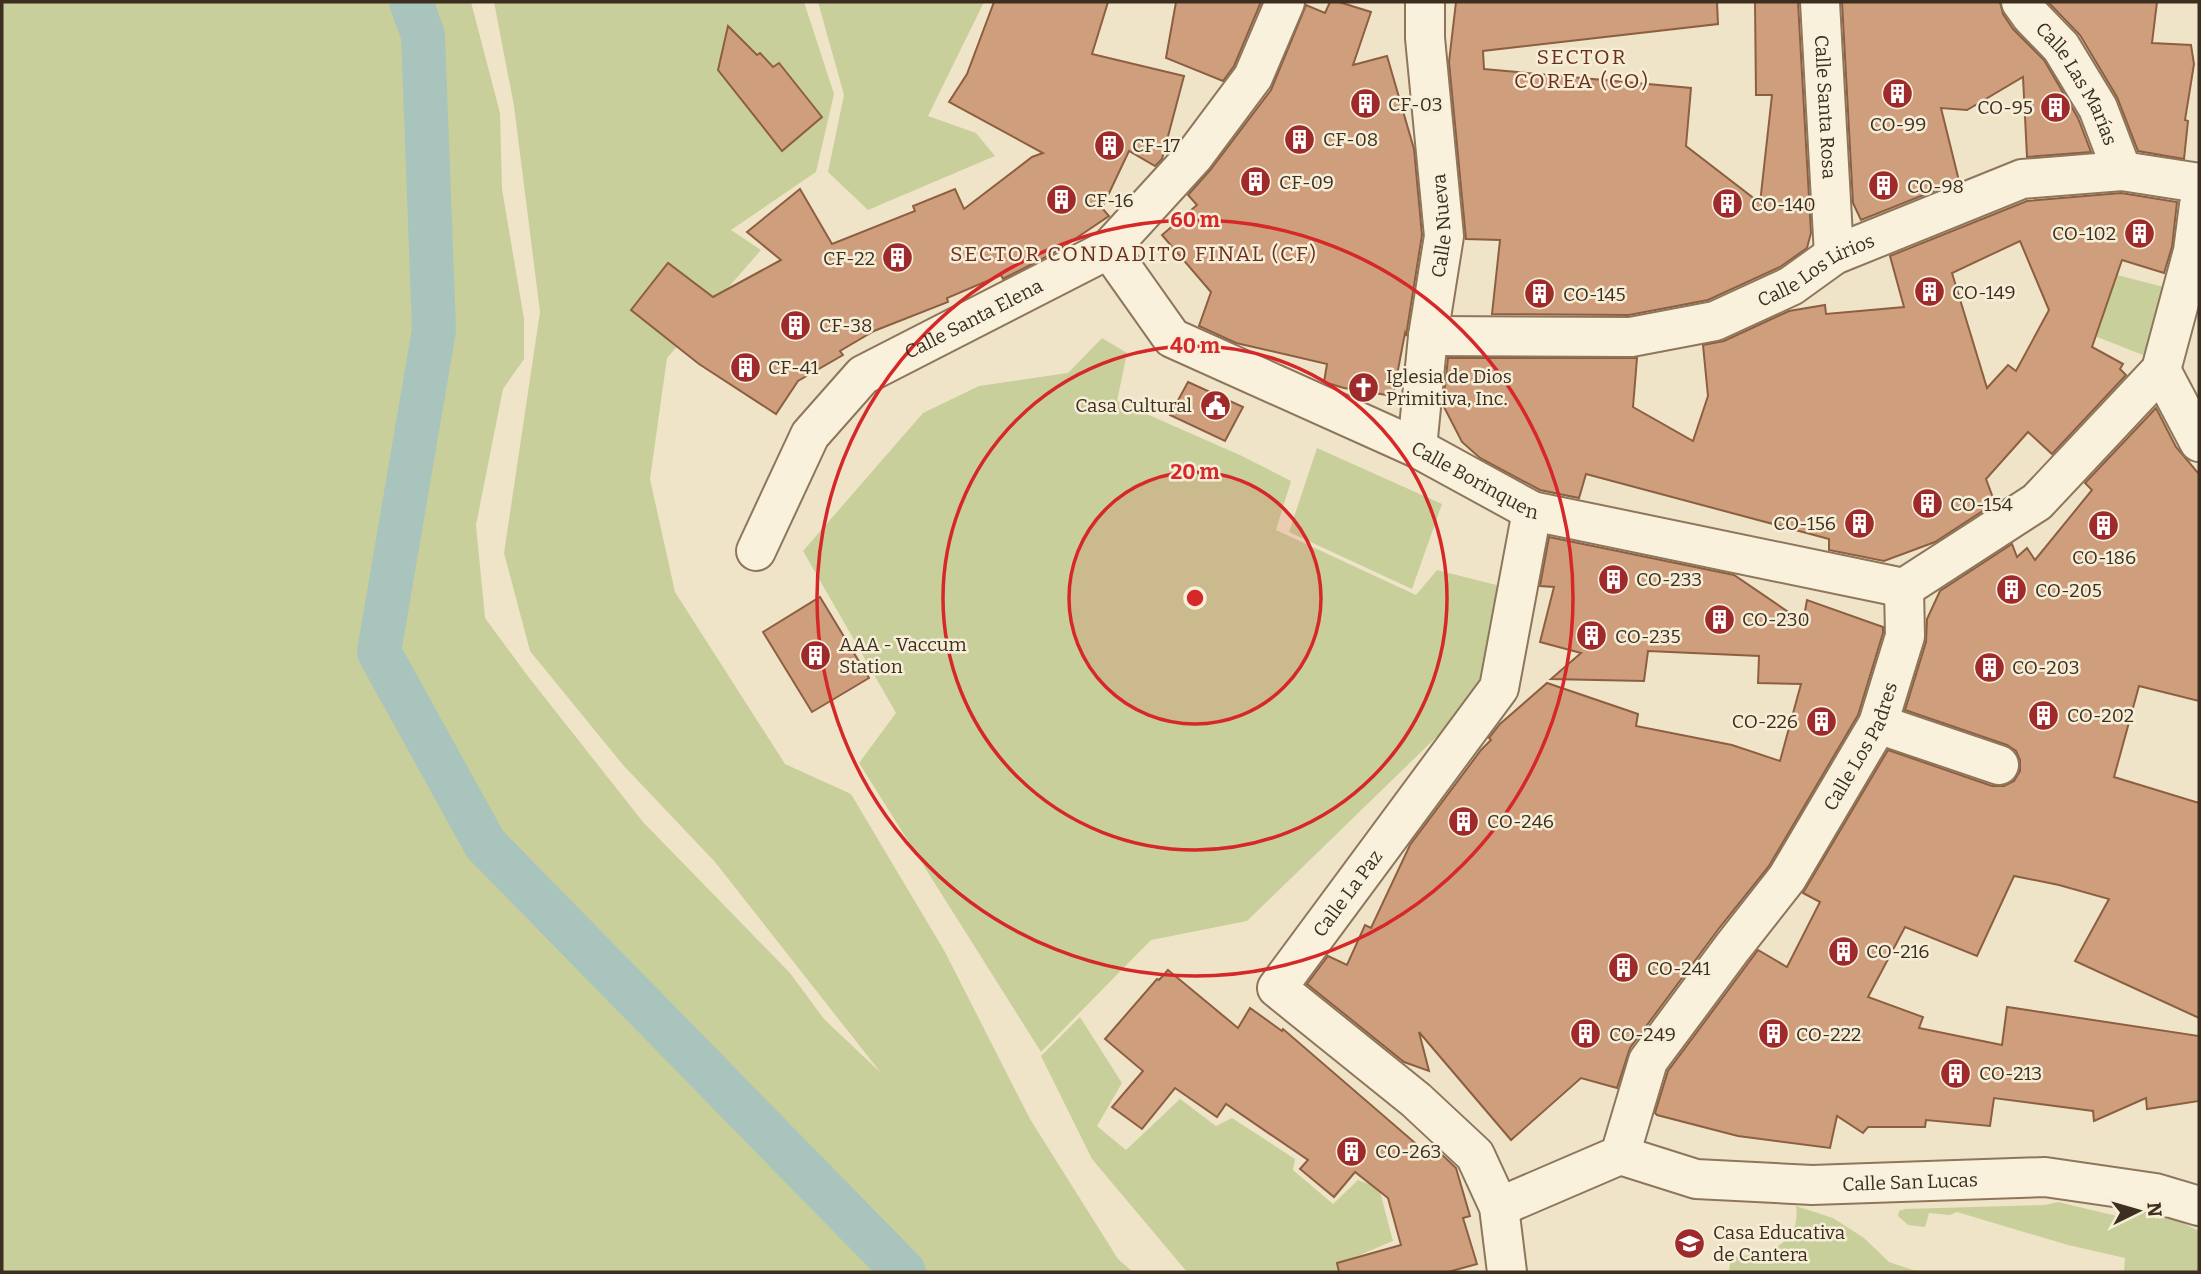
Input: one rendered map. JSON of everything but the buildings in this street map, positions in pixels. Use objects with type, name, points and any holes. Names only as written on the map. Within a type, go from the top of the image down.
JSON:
[{"type":"street","name":"Calle Santa Elena","points":[[756,551],[810,435],[863,375],[1109,249],[1194,156],[1253,77],[1285,2]]},
{"type":"street","name":"Calle Nueva","points":[[1418,448],[1428,337],[1444,236],[1425,38],[1425,2]]},
{"type":"street","name":"Calle Santa Rosa","points":[[1820,2],[1834,256]]},
{"type":"street","name":"Calle Las Marías","points":[[2021,2],[2061,47],[2098,108],[2122,171]]},
{"type":"street","name":"Calle Los Lirios","points":[[1428,337],[1631,337],[1691,326],[1715,321],[1791,286],[1834,256],[2022,180],[2122,171],[2199,183]]},
{"type":"street","points":[[1904,588],[2037,502],[2161,370],[2193,251],[2199,205]]},
{"type":"street","name":"Calle Borinquen","points":[[1109,249],[1172,338],[1418,448],[1532,511],[1904,588]]},
{"type":"street","points":[[2161,370],[2199,442]]},
{"type":"street","name":"Calle La Paz","points":[[1499,1208],[1475,1155],[1416,1100],[1277,988],[1499,688],[1532,511]]},
{"type":"street","name":"Calle Los Padres","points":[[1620,1155],[1648,1061],[1787,878],[1878,724],[1905,636],[1904,588]]},
{"type":"street","points":[[1878,724],[1999,765]]},
{"type":"street","points":[[1507,1272],[1499,1208],[1620,1155]]},
{"type":"street","name":"Calle San Lucas","points":[[1620,1155],[1696,1179],[1812,1185],[2045,1177],[2155,1193],[2199,1206]]},
{"type":"green space","points":[[2,2],[471,2],[500,113],[502,189],[524,319],[524,359],[503,389],[476,525],[485,618],[643,822],[790,973],[824,1019],[881,1073],[715,862],[623,765],[530,651],[504,553],[540,312],[514,106],[494,2],[804,2],[834,94],[816,172],[731,230],[761,250],[667,358],[650,479],[675,592],[785,764],[851,794],[945,952],[1030,1119],[1118,1259],[1133,1272],[2,1272]]},
{"type":"green space","points":[[818,2],[984,2],[928,116],[976,133],[995,156],[868,210],[828,172],[844,95]]},
{"type":"green space","points":[[2074,264],[2168,288],[2143,355],[2049,318]]},
{"type":"green space","points":[[1102,338],[1127,353],[1117,401],[1242,456],[1291,481],[1276,530],[1416,595],[1437,570],[1512,589],[1489,686],[1247,921],[1151,940],[1041,1052],[859,763],[896,713],[803,551],[923,413],[979,386],[1068,373]]},
{"type":"green space","points":[[1317,448],[1442,504],[1412,589],[1289,532]]},
{"type":"green space","points":[[1080,1017],[1122,1083],[1097,1126],[1126,1150],[1180,1099],[1216,1126],[1232,1118],[1295,1159],[1293,1170],[1333,1204],[1358,1180],[1379,1188],[1393,1241],[1341,1263],[1345,1272],[1187,1272],[1092,1159],[1041,1056]]},
{"type":"green space","points":[[2058,1202],[2121,1217],[2132,1206],[2171,1217],[2199,1231],[2199,1272],[2124,1272],[2125,1258],[2068,1245],[1957,1212],[1950,1215],[1929,1213],[1925,1227],[1908,1225],[1898,1216],[1899,1211],[1905,1209],[2045,1205]]},
{"type":"green space","points":[[1796,1206],[1833,1218],[1864,1238],[1889,1262],[1913,1270],[1936,1272],[1729,1272],[1731,1257],[1767,1251],[1787,1240],[1796,1220]]},
{"type":"waterway","points":[[411,2],[423,35],[434,330],[379,652],[485,844],[904,1272]]},
{"type":"place","name":"CO-99","points":[[1898,93]]},
{"type":"place","name":"CF-03","points":[[1365,104]]},
{"type":"place","name":"CO-95","points":[[2056,107]]},
{"type":"place","name":"CF-08","points":[[1300,139]]},
{"type":"place","name":"CF-17","points":[[1109,145]]},
{"type":"place","name":"CF-09","points":[[1256,182]]},
{"type":"place","name":"CO-98","points":[[1884,186]]},
{"type":"place","name":"CF-16","points":[[1061,200]]},
{"type":"place","name":"CO-140","points":[[1728,204]]},
{"type":"place","name":"CO-102","points":[[2139,233]]},
{"type":"place","name":"CF-22","points":[[898,258]]},
{"type":"place","name":"CO-149","points":[[1929,292]]},
{"type":"place","name":"CO-145","points":[[1540,294]]},
{"type":"place","name":"CF-38","points":[[796,325]]},
{"type":"place","name":"CF-41","points":[[745,367]]},
{"type":"place","name":"Iglesia de Dios Primitiva, Inc.","points":[[1363,387]]},
{"type":"place","name":"Casa Cultural","points":[[1215,405]]},
{"type":"place","name":"CO-154","points":[[1927,504]]},
{"type":"place","name":"CO-156","points":[[1859,523]]},
{"type":"place","name":"CO-186","points":[[2104,526]]},
{"type":"place","name":"CO-233","points":[[1613,579]]},
{"type":"place","name":"CO-205","points":[[2012,590]]},
{"type":"place","name":"CO-230","points":[[1719,619]]},
{"type":"place","name":"CO-235","points":[[1592,636]]},
{"type":"place","name":"AAA - Vaccum Station","points":[[816,655]]},
{"type":"place","name":"CO-203","points":[[1989,667]]},
{"type":"place","name":"CO-202","points":[[2044,715]]},
{"type":"place","name":"CO-226","points":[[1821,721]]},
{"type":"place","name":"CO-246","points":[[1464,821]]},
{"type":"place","name":"CO-216","points":[[1843,951]]},
{"type":"place","name":"CO-241","points":[[1624,968]]},
{"type":"place","name":"CO-249","points":[[1586,1034]]},
{"type":"place","name":"CO-222","points":[[1773,1034]]},
{"type":"place","name":"CO-213","points":[[1956,1073]]},
{"type":"place","name":"CO-263","points":[[1352,1151]]},
{"type":"place","name":"Casa Educativa de Cantera","points":[[1690,1243]]},
{"type":"district","name":"SECTOR COREA (CO)","points":[[1582,69]]},
{"type":"district","name":"SECTOR CONDADITO FINAL (CF)","points":[[1134,254]]}]
